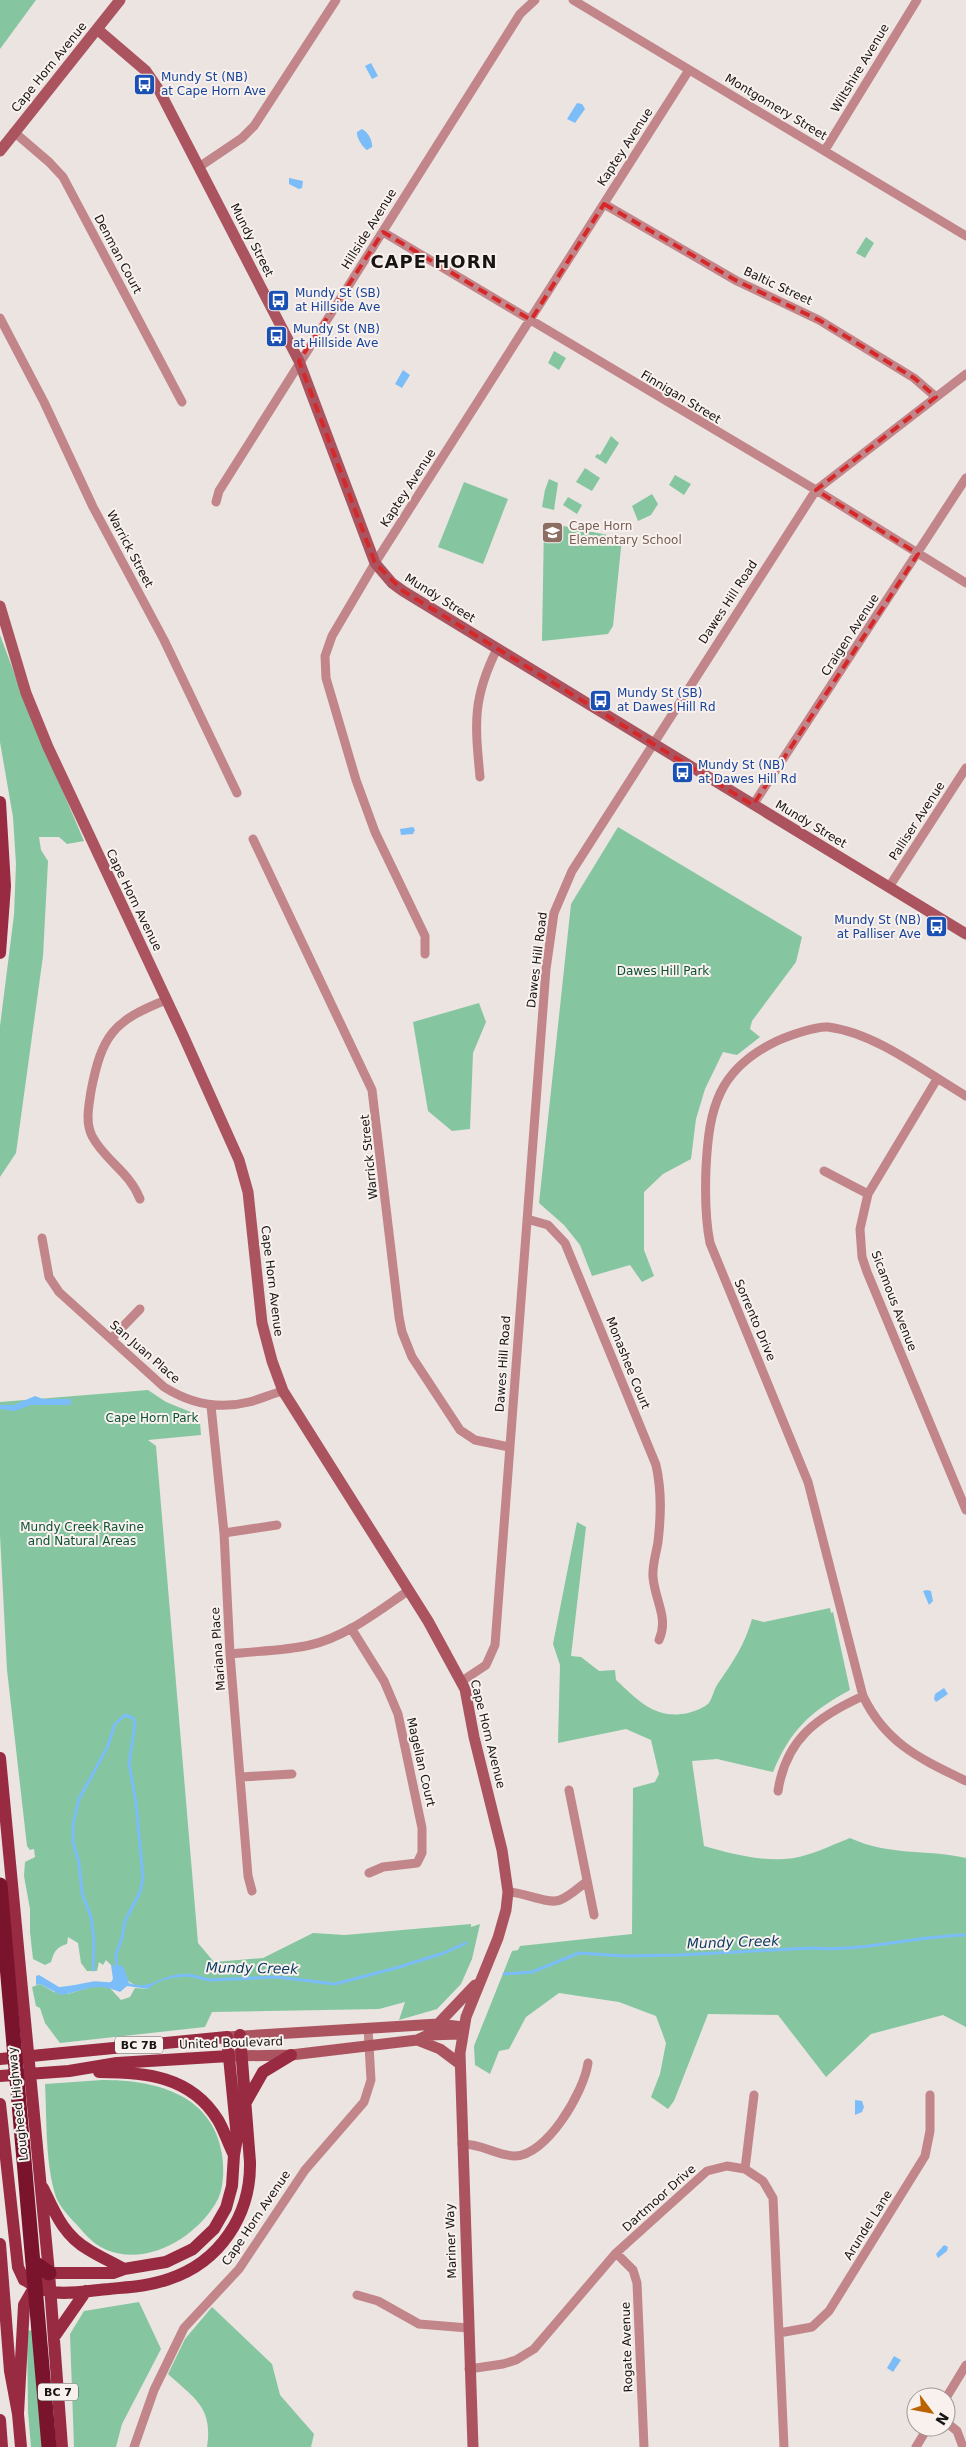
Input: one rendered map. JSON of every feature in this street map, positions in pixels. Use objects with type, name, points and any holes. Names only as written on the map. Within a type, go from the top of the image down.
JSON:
[{"type":"highway","points":[[0,1885],[49,2447]]},
{"type":"highway","points":[[33,2262],[48,2273]]},
{"type":"main road","points":[[0,802],[5,886],[0,954]]},
{"type":"main road","name":"Lougheed Highway","points":[[0,1758],[50,2292],[62,2447]]},
{"type":"main road","points":[[18,2414],[22,2367],[22,2313],[25,2302],[35,2286],[48,2273],[112,2273],[124,2268],[145,2267],[171,2261],[187,2253],[205,2239],[217,2224],[229,2198],[233,2178],[234,2154],[238,2138],[234,2036]]},
{"type":"main road","name":"United Boulevard","points":[[0,2060],[234,2036]]},
{"type":"main road","points":[[246,2102],[263,2072],[291,2055]]},
{"type":"main road","points":[[0,2104],[18,2267],[24,2280],[50,2292],[86,2291],[146,2285],[173,2278],[202,2262],[224,2241],[242,2211],[250,2183],[246,2102],[235,2056]]},
{"type":"main road","name":"United Boulevard","points":[[0,2076],[69,2071],[117,2063],[235,2056]]},
{"type":"main road","points":[[69,2071],[137,2073],[160,2077],[177,2083],[198,2097],[213,2112],[234,2154]]},
{"type":"main road","points":[[40,2184],[58,2219],[70,2236],[90,2251],[124,2268]]},
{"type":"main road","points":[[0,2244],[10,2371],[18,2414],[21,2447]]},
{"type":"main road","points":[[54,2337],[86,2291]]},
{"type":"main road","points":[[0,2420],[2,2447]]},
{"type":"street","name":"Cape Horn Avenue","points":[[0,151],[120,0]]},
{"type":"street","points":[[199,166],[242,138],[254,126],[336,0]]},
{"type":"street","name":"Hillside Avenue","points":[[216,502],[219,491],[520,14],[535,0]]},
{"type":"street","name":"Montgomery Street","points":[[573,0],[964,231]]},
{"type":"street","name":"Wiltshire Avenue","points":[[825,150],[917,0]]},
{"type":"street","name":"Mundy Street","points":[[97,28],[152,78],[199,166],[300,361],[375,563],[392,583],[497,650],[966,934]]},
{"type":"street","name":"Kaptey Avenue","points":[[425,954],[425,936],[375,832],[326,678],[325,656],[332,636],[375,563],[689,70]]},
{"type":"street","name":"Denman Court","points":[[14,132],[49,162],[63,177],[182,402]]},
{"type":"street","name":"Baltic Street","points":[[604,204],[737,281],[819,320],[914,378],[936,397]]},
{"type":"street","name":"Finnigan Street","points":[[383,232],[682,413],[816,490],[966,583]]},
{"type":"street","name":"Warrick Street","points":[[0,318],[69,453],[93,506],[164,640],[237,792]]},
{"type":"street","name":"Dawes Hill Road","points":[[462,1681],[486,1665],[495,1646],[546,969],[554,913],[572,872],[652,743],[816,490],[966,374]]},
{"type":"street","name":"Craigen Avenue","points":[[753,805],[966,478]]},
{"type":"street","name":"Cape Horn Avenue","points":[[0,606],[26,693],[48,747],[229,1136],[245,1180],[262,1323],[272,1361],[283,1391],[462,1681],[502,1850],[508,1892],[504,1921],[462,2030]]},
{"type":"street","points":[[480,777],[476,728],[477,703],[483,679],[497,650]]},
{"type":"street","name":"Palliser Avenue","points":[[888,887],[966,768]]},
{"type":"street","name":"Warrick Street","points":[[253,839],[372,1090],[399,1317],[406,1345],[460,1430],[475,1440],[509,1448]]},
{"type":"street","points":[[140,1199],[134,1184],[92,1137],[88,1122],[89,1106],[98,1058],[112,1031],[139,1012],[166,1000]]},
{"type":"street","name":"Sorrento Drive","points":[[966,1096],[874,1041],[826,1027],[780,1040],[758,1051],[748,1059],[731,1076],[719,1094],[712,1112],[708,1132],[706,1207],[710,1243],[808,1482],[863,1696],[882,1726],[905,1749],[966,1781]]},
{"type":"street","name":"Sicamous Avenue","points":[[937,1079],[868,1194],[860,1229],[861,1250],[867,1272],[966,1510]]},
{"type":"street","points":[[824,1172],[868,1194]]},
{"type":"street","name":"Monashee Court","points":[[527,1219],[548,1225],[565,1243],[656,1465],[661,1497],[653,1574],[655,1593],[664,1629],[659,1640]]},
{"type":"street","name":"San Juan Place","points":[[42,1238],[49,1277],[59,1292],[164,1387],[183,1398],[211,1406],[249,1402],[283,1391]]},
{"type":"street","points":[[111,1339],[140,1309]]},
{"type":"street","name":"Mariana Place","points":[[211,1406],[224,1533],[230,1654],[248,1876],[252,1891]]},
{"type":"street","points":[[224,1533],[277,1525]]},
{"type":"street","points":[[230,1654],[311,1645],[351,1628],[408,1591]]},
{"type":"street","name":"Magellan Court","points":[[351,1628],[384,1681],[394,1703],[422,1828],[422,1853],[417,1863],[383,1867],[369,1873]]},
{"type":"street","points":[[778,1791],[781,1773],[788,1756],[809,1728],[835,1710],[863,1696]]},
{"type":"street","points":[[241,1777],[292,1774]]},
{"type":"street","points":[[569,1790],[594,1915]]},
{"type":"street","points":[[508,1892],[525,1893],[552,1902],[562,1899],[586,1882]]},
{"type":"street","points":[[438,2024],[483,1976]]},
{"type":"street","name":"United Boulevard","points":[[234,2036],[438,2024],[462,2030]]},
{"type":"street","name":"Cape Horn Avenue","points":[[134,2447],[154,2390],[184,2328],[239,2269],[305,2170],[364,2102],[371,2080],[368,2028]]},
{"type":"street","name":"United Boulevard","points":[[235,2056],[291,2055],[418,2040],[428,2035],[462,2030]]},
{"type":"street","name":"Mariner Way","points":[[462,2030],[460,2064],[462,2144],[473,2447]]},
{"type":"street","points":[[418,2040],[440,2049],[460,2064]]},
{"type":"street","points":[[462,2144],[476,2144],[512,2156],[534,2151],[547,2139],[579,2093],[588,2063]]},
{"type":"street","points":[[754,2094],[745,2169],[763,2181],[773,2198],[784,2447]]},
{"type":"street","name":"Arundel Lane","points":[[779,2333],[812,2327],[829,2311],[925,2156],[930,2132],[930,2095]]},
{"type":"street","name":"Dartmoor Drive","points":[[469,2369],[516,2360],[534,2348],[616,2253],[707,2171],[727,2166],[745,2169]]},
{"type":"street","name":"Rogate Avenue","points":[[616,2253],[633,2270],[637,2283],[644,2447]]},
{"type":"street","points":[[357,2295],[378,2301],[419,2324],[468,2328]]},
{"type":"street","points":[[953,2387],[966,2365]]},
{"type":"street","points":[[956,2430],[963,2447]]},
{"type":"highlighted area","points":[[604,204],[737,281],[819,320],[914,378],[936,397],[816,490],[918,554],[753,805],[403,591],[375,563],[299,361],[383,232],[531,320]]},
{"type":"green space","points":[[0,0],[36,0],[0,49]]},
{"type":"green space","points":[[866,237],[874,243],[865,258],[856,253]]},
{"type":"green space","points":[[554,351],[566,358],[559,370],[548,363]]},
{"type":"green space","points":[[611,436],[619,443],[606,464],[595,457],[597,454],[600,455]]},
{"type":"green space","points":[[585,468],[600,478],[592,491],[576,482]]},
{"type":"green space","points":[[675,475],[691,484],[684,495],[669,485]]},
{"type":"green space","points":[[549,479],[558,483],[554,510],[542,507]]},
{"type":"green space","points":[[464,482],[508,499],[483,564],[438,547]]},
{"type":"green space","points":[[652,494],[658,504],[651,515],[638,521],[632,506]]},
{"type":"green space","points":[[568,497],[582,505],[577,514],[563,505]]},
{"type":"green space","points":[[544,522],[622,538],[613,626],[608,634],[542,641]]},
{"type":"green space","points":[[0,635],[27,707],[84,841],[67,844],[59,837],[39,837],[41,850],[48,861],[43,956],[16,1153],[0,1177],[0,1026],[14,915],[16,864],[13,817],[0,742]]},
{"type":"green space","name":"Dawes Hill Park","points":[[618,827],[802,937],[796,962],[752,1021],[750,1029],[760,1037],[737,1055],[723,1052],[705,1089],[696,1119],[691,1159],[663,1174],[644,1192],[644,1250],[654,1276],[642,1282],[630,1265],[592,1276],[580,1245],[564,1225],[539,1203],[571,904]]},
{"type":"green space","points":[[479,1003],[486,1022],[473,1053],[470,1129],[452,1131],[428,1111],[413,1022]]},
{"type":"green space","name":"Mundy Creek Ravine and Natural Areas","points":[[148,1390],[166,1402],[193,1413],[200,1422],[201,1435],[148,1440],[156,1446],[198,1943],[214,1962],[263,1958],[313,1933],[345,1935],[471,1924],[471,1927],[480,1924],[472,1959],[461,1984],[437,2009],[399,2020],[405,2002],[379,2009],[212,2012],[205,2027],[60,2043],[45,2023],[40,2008],[36,2006],[32,1987],[40,1984],[54,1992],[68,1994],[94,1986],[109,1987],[121,2000],[130,1997],[135,1988],[148,1989],[147,1985],[137,1986],[132,1984],[115,1966],[106,1960],[103,1965],[99,1962],[97,1971],[87,1971],[81,1963],[78,1943],[68,1937],[67,1944],[56,1950],[51,1962],[45,1965],[33,1959],[30,1909],[24,1876],[25,1862],[35,1857],[34,1849],[30,1850],[27,1846],[7,1670],[0,1535],[0,1402]]},
{"type":"green space","points":[[577,1522],[586,1527],[571,1656],[581,1657],[599,1671],[615,1670],[616,1680],[640,1702],[657,1711],[666,1714],[688,1713],[702,1708],[709,1703],[717,1684],[742,1645],[752,1619],[764,1622],[830,1608],[831,1613],[833,1612],[850,1690],[824,1706],[803,1723],[787,1744],[773,1772],[717,1759],[692,1761],[704,1846],[754,1858],[784,1859],[809,1854],[850,1838],[864,1844],[893,1850],[966,1858],[966,2027],[943,2015],[871,2034],[826,2077],[778,2015],[708,2014],[674,2101],[668,2109],[651,2097],[660,2074],[666,2043],[656,2016],[619,2002],[559,1993],[526,2017],[509,2049],[499,2051],[490,2074],[475,2065],[474,2046],[512,1951],[518,1950],[520,1946],[632,1934],[633,1788],[655,1782],[659,1774],[651,1740],[626,1729],[558,1743],[560,1665],[553,1644]]},
{"type":"green space","points":[[102,2080],[141,2083],[160,2087],[178,2094],[193,2104],[206,2117],[216,2133],[223,2165],[222,2183],[218,2199],[207,2216],[193,2230],[176,2242],[157,2250],[138,2255],[118,2254],[100,2247],[68,2216],[56,2197],[48,2156],[45,2084]]},
{"type":"green space","points":[[139,2302],[161,2349],[122,2424],[116,2447],[74,2447],[70,2334],[84,2311]]},
{"type":"green space","points":[[212,2307],[272,2364],[280,2395],[314,2434],[311,2447],[207,2447],[207,2422],[200,2405],[168,2374],[185,2339]]},
{"type":"green space","points":[[33,2330],[42,2447],[31,2447],[28,2412],[27,2331]]},
{"type":"water","points":[[371,63],[378,76],[372,79],[365,66]]},
{"type":"water","points":[[577,103],[582,104],[585,109],[575,123],[567,119]]},
{"type":"water","points":[[362,129],[368,134],[372,142],[372,147],[367,150],[360,142],[357,134]]},
{"type":"water","points":[[289,178],[303,181],[302,188],[299,189],[289,184]]},
{"type":"water","points":[[403,370],[410,375],[402,388],[395,384]]},
{"type":"water","points":[[413,827],[415,830],[413,834],[401,835],[400,829]]},
{"type":"water","points":[[35,1396],[43,1399],[71,1399],[71,1405],[31,1405],[15,1411],[0,1409],[0,1405],[14,1405]]},
{"type":"water","points":[[923,1591],[931,1591],[933,1601],[929,1605]]},
{"type":"water","points":[[944,1688],[948,1694],[936,1702],[934,1699],[935,1694]]},
{"type":"water","points":[[111,1965],[123,1966],[129,1983],[137,1985],[145,1985],[174,1975],[192,1975],[192,1977],[168,1979],[148,1989],[127,1986],[120,1992],[96,1987],[61,1995],[40,1984],[36,1985],[36,1976],[39,1975],[59,1987],[93,1981],[111,1982],[113,1979]]},
{"type":"water","points":[[855,2100],[862,2101],[864,2107],[862,2112],[855,2115]]},
{"type":"water","points":[[944,2245],[948,2247],[947,2251],[938,2258],[936,2254]]},
{"type":"water","points":[[894,2356],[901,2360],[893,2372],[887,2368]]},
{"type":"waterway","points":[[93,1970],[94,1941],[91,1917],[82,1893],[79,1863],[73,1842],[73,1824],[79,1799],[107,1748],[115,1724],[125,1715],[133,1718],[135,1724],[129,1763],[136,1803],[143,1878],[140,1892],[125,1921],[122,1938],[116,1954],[117,1969]]},
{"type":"waterway","name":"Mundy Creek","points":[[504,1974],[532,1972],[579,1953],[624,1956],[812,1948],[831,1949],[966,1935]]},
{"type":"waterway","name":"Mundy Creek","points":[[189,1975],[209,1980],[277,1977],[335,1984],[444,1953],[466,1943]]},
{"type":"place","name":"Mundy St (NB) at Cape Horn Ave","points":[[145,84]]},
{"type":"place","name":"Mundy St (SB) at Hillside Ave","points":[[279,300]]},
{"type":"place","name":"Mundy St (NB) at Hillside Ave","points":[[277,336]]},
{"type":"place","name":"Cape Horn Elementary School","points":[[553,533]]},
{"type":"place","name":"Mundy St (SB) at Dawes Hill Rd","points":[[601,700]]},
{"type":"place","name":"Mundy St (NB) at Dawes Hill Rd","points":[[682,772]]},
{"type":"place","name":"Mundy St (NB) at Palliser Ave","points":[[937,927]]},
{"type":"district","name":"CAPE HORN","points":[[434,262]]},
{"type":"park label","name":"Cape Horn Park","points":[[152,1418]]}]
